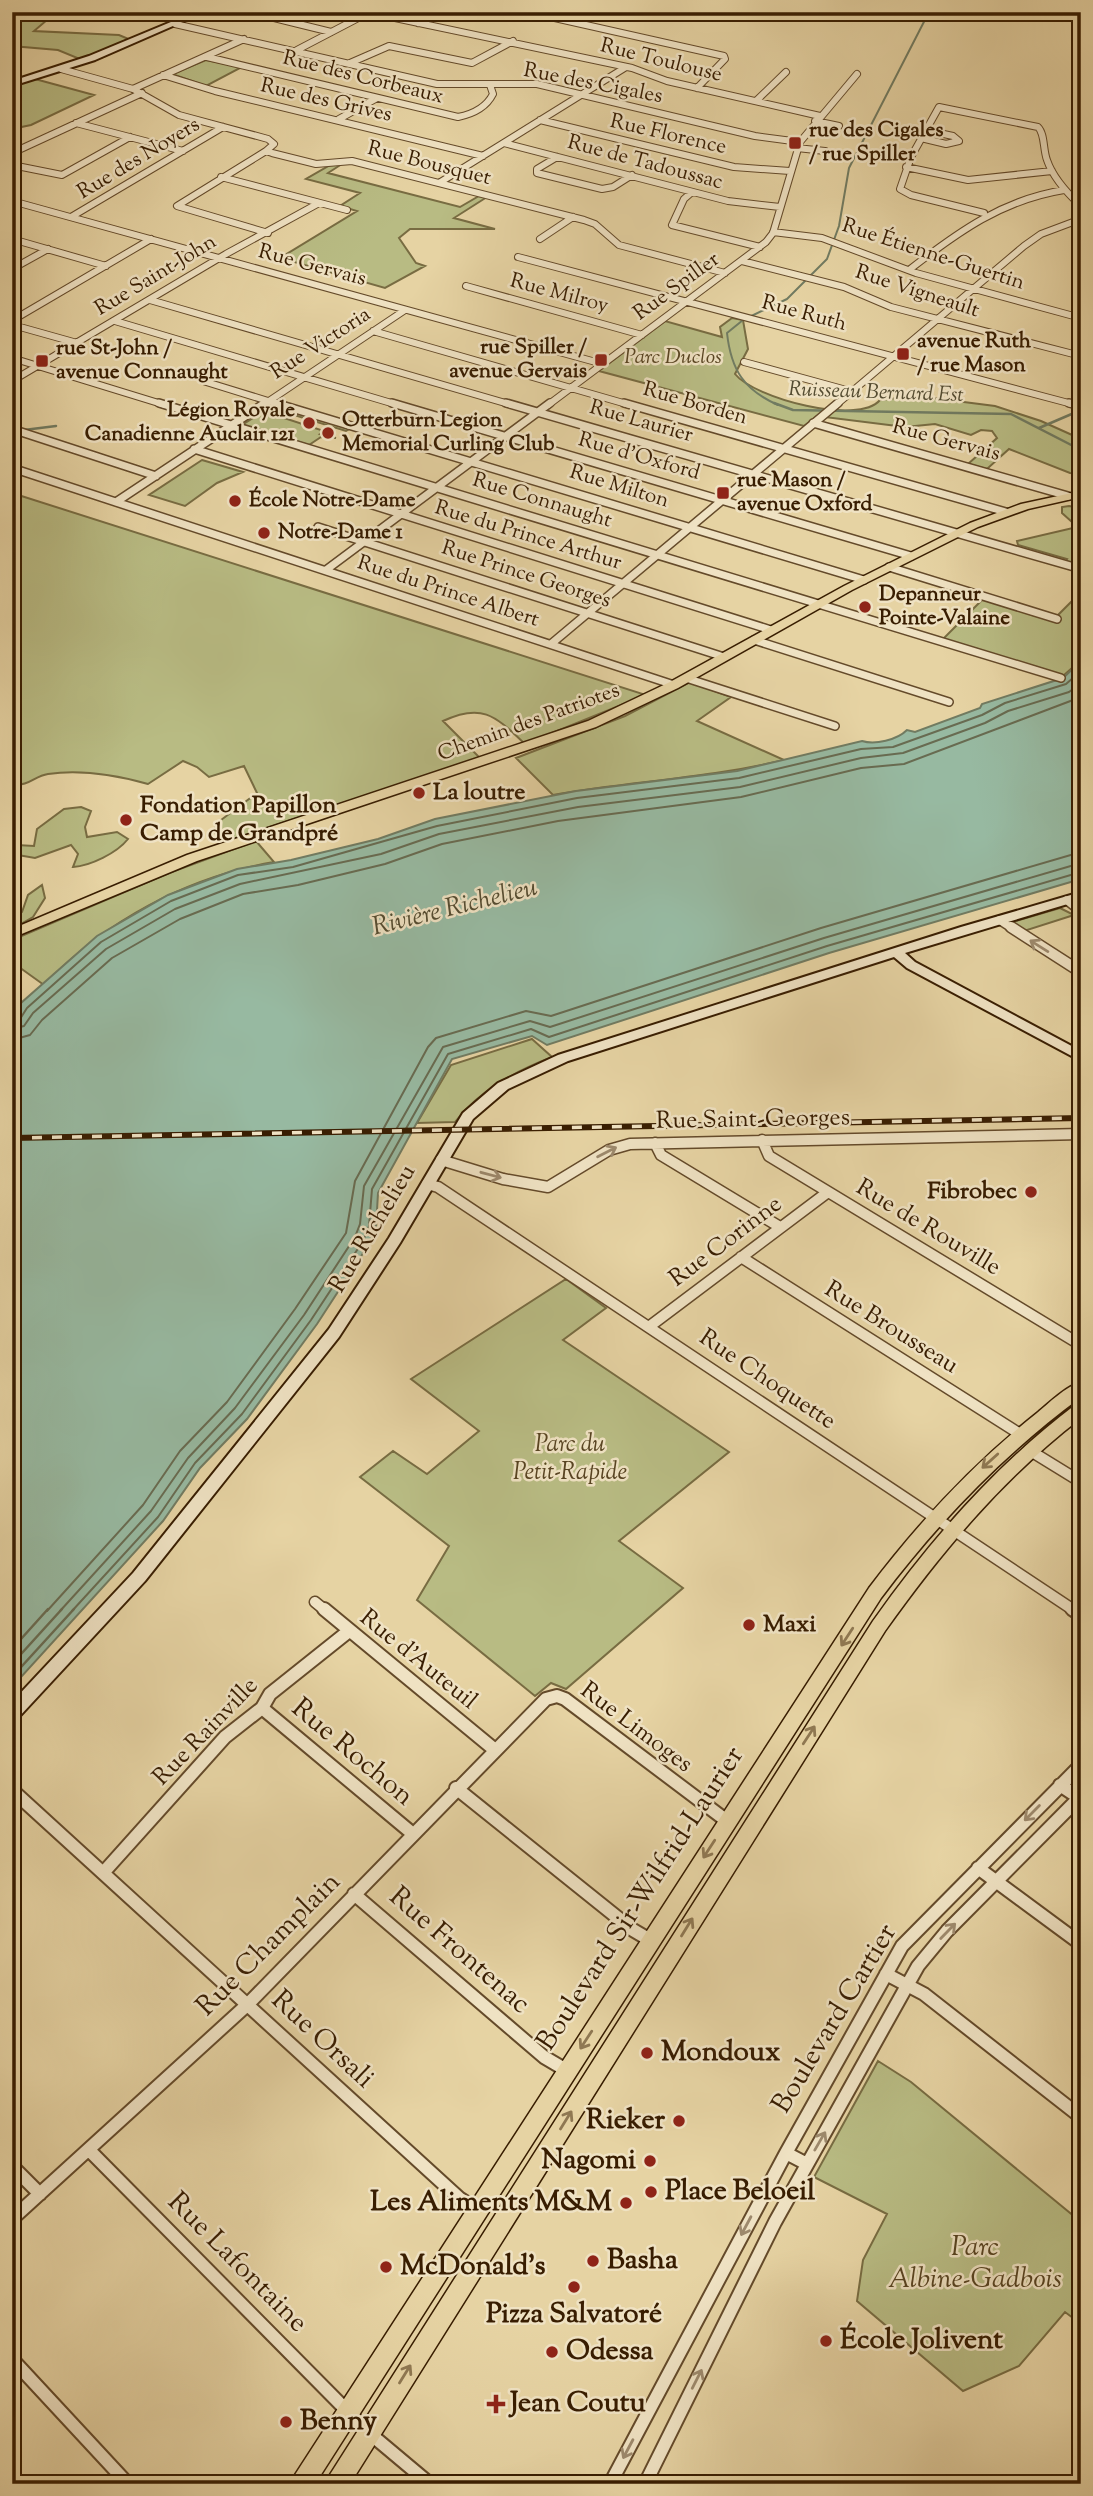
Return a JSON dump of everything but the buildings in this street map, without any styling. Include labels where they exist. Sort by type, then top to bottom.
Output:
[{"type":"main road","points":[[12,83],[61,69],[202,12]]},
{"type":"main road","name":"Chemin des Patriotes","points":[[12,934],[192,858],[551,739],[612,715],[674,685],[820,603],[959,532],[1006,512],[1074,495]]},
{"type":"main road","name":"Rue Richelieu","points":[[12,1713],[139,1577],[334,1334],[428,1184],[440,1160],[476,1108],[503,1086],[536,1069],[896,952],[1081,896]]},
{"type":"main road","points":[[896,952],[911,965],[1081,1057]]},
{"type":"main road","name":"Boulevard Sir-Wilfrid-Laurier","points":[[301,2484],[476,2208],[875,1593],[942,1523],[1081,1388]]},
{"type":"main road","name":"Boulevard Sir-Wilfrid-Laurier","points":[[1024,1442],[1081,1409]]},
{"type":"main road","name":"Boulevard Sir-Wilfrid-Laurier","points":[[336,2484],[942,1523]]},
{"type":"street","points":[[251,12],[248,16],[270,18],[331,32]]},
{"type":"street","points":[[263,12],[270,18]]},
{"type":"street","points":[[418,23],[438,12]]},
{"type":"street","points":[[528,12],[724,55],[725,59],[697,88]]},
{"type":"street","points":[[561,19],[572,12]]},
{"type":"street","name":"Rue Toulouse","points":[[297,50],[368,14],[513,41],[626,67],[817,119]]},
{"type":"street","name":"Rue des Cigales","points":[[175,24],[246,38],[440,85],[534,84],[798,145]]},
{"type":"street","points":[[133,89],[246,38]]},
{"type":"street","points":[[350,63],[387,46],[474,63],[513,41]]},
{"type":"street","name":"Rue des Corbeaux","points":[[207,57],[463,117],[491,100],[491,85]]},
{"type":"street","points":[[439,183],[626,67]]},
{"type":"street","points":[[61,69],[133,89],[175,114],[272,141],[274,145],[266,151],[177,207],[269,233]]},
{"type":"street","points":[[756,101],[786,72]]},
{"type":"street","name":"Rue Spiller","points":[[326,570],[760,247],[773,232],[798,145],[817,119],[858,74]]},
{"type":"street","name":"Rue des Grives","points":[[163,75],[215,91],[483,156]]},
{"type":"street","points":[[12,153],[142,93]]},
{"type":"street","points":[[339,120],[377,98]]},
{"type":"street","points":[[984,214],[902,192],[899,187],[920,138],[937,109],[942,107],[1038,127],[1042,131],[1044,156],[1052,171],[1064,190],[1081,206]]},
{"type":"street","points":[[817,119],[839,126]]},
{"type":"street","name":"Rue Florence","points":[[540,120],[734,167],[790,171]]},
{"type":"street","points":[[76,123],[183,151]]},
{"type":"street","name":"Rue des Noyers","points":[[71,217],[223,127]]},
{"type":"street","points":[[920,138],[946,144],[958,141],[953,136],[925,130]]},
{"type":"street","points":[[12,165],[50,175],[62,175],[130,137]]},
{"type":"street","name":"Rue de Tadoussac","points":[[504,143],[692,192],[744,204],[780,207]]},
{"type":"street","points":[[798,145],[825,151]]},
{"type":"street","name":"Rue Bousquet","points":[[266,151],[313,164],[352,161],[573,217],[595,224],[619,245],[725,273]]},
{"type":"street","points":[[557,156],[538,168],[537,173],[602,189],[614,187],[632,175]]},
{"type":"street","points":[[906,167],[968,180],[1052,171]]},
{"type":"street","points":[[221,177],[347,210]]},
{"type":"street","points":[[909,270],[984,214],[1023,198],[1064,190]]},
{"type":"street","points":[[692,192],[684,199],[672,225],[760,247]]},
{"type":"street","name":"Rue Gervais","points":[[12,201],[603,364]]},
{"type":"street","name":"Rue Saint-John","points":[[12,382],[219,258],[269,233],[319,203]]},
{"type":"street","points":[[540,239],[573,217]]},
{"type":"street","points":[[551,644],[815,422],[890,355],[938,320],[1041,234],[1081,219]]},
{"type":"street","name":"Rue Étienne-Guertin","points":[[773,232],[822,238],[909,270],[1081,318]]},
{"type":"street","points":[[12,239],[106,266]]},
{"type":"street","points":[[77,343],[12,322],[151,239]]},
{"type":"street","points":[[12,269],[48,249]]},
{"type":"street","name":"Rue Ruth","points":[[518,257],[1081,406]]},
{"type":"street","name":"Rue Vigneault","points":[[742,261],[844,287],[891,307],[1081,356]]},
{"type":"street","name":"Rue Milroy","points":[[467,286],[642,335]]},
{"type":"street","name":"Rue Laurier","points":[[150,300],[1081,569]]},
{"type":"street","name":"Rue Victoria","points":[[116,502],[405,310]]},
{"type":"street","name":"Rue d'Oxford","points":[[115,321],[911,556]]},
{"type":"street","name":"Rue Borden","points":[[373,331],[1006,512]]},
{"type":"street","name":"Rue Connaught","points":[[12,358],[1061,678]]},
{"type":"street","points":[[744,362],[850,391]]},
{"type":"street","name":"Rue Milton","points":[[204,381],[864,580]]},
{"type":"street","name":"Rue Gervais","points":[[815,422],[1074,495]]},
{"type":"street","points":[[12,429],[156,476]]},
{"type":"street","name":"Rue du Prince Arthur","points":[[194,449],[771,630]]},
{"type":"street","name":"Rue du Prince Albert","points":[[12,468],[674,685]]},
{"type":"street","name":"Rue Prince Georges","points":[[318,527],[724,657]]},
{"type":"street","points":[[889,567],[1057,619]]},
{"type":"street","points":[[754,640],[949,702]]},
{"type":"street","points":[[687,678],[835,726]]},
{"type":"street","points":[[1066,900],[1081,912]]},
{"type":"street","points":[[999,920],[1081,972]]},
{"type":"street","name":"Rue Saint-Georges","points":[[440,1160],[503,1179],[548,1187],[614,1148],[655,1143],[1081,1135]]},
{"type":"street","name":"Rue de Rouville","points":[[762,1140],[769,1156],[1081,1345]]},
{"type":"street","points":[[655,1143],[661,1155],[780,1227]]},
{"type":"street","name":"Rue Choquette","points":[[428,1184],[462,1202],[650,1326],[1081,1615]]},
{"type":"street","name":"Rue Corinne","points":[[650,1326],[828,1192]]},
{"type":"street","name":"Rue Brousseau","points":[[741,1257],[1081,1482]]},
{"type":"street","name":"Rue d'Auteuil","points":[[315,1602],[495,1750]]},
{"type":"street","name":"Rue Rainville","points":[[103,1873],[225,1737],[262,1709],[270,1694],[349,1631]]},
{"type":"street","name":"Rue Limoges","points":[[551,1696],[565,1699],[727,1821]]},
{"type":"street","name":"Rue Champlain","points":[[12,2219],[247,2005],[457,1788],[551,1696]]},
{"type":"street","name":"Rue Rochon","points":[[262,1709],[412,1834]]},
{"type":"street","name":"Boulevard Cartier","points":[[610,2484],[786,2153],[909,1937],[1081,1765]]},
{"type":"street","points":[[1060,1785],[1080,1798]]},
{"type":"street","points":[[457,1788],[633,1930],[650,1940]]},
{"type":"street","name":"Rue Orsali","points":[[12,1790],[459,2199],[476,2208]]},
{"type":"street","name":"Boulevard Cartier","points":[[645,2484],[807,2164],[907,1985],[932,1947],[1080,1798]]},
{"type":"street","points":[[978,1868],[1081,1944]]},
{"type":"street","name":"Rue Frontenac","points":[[354,1894],[544,2057],[566,2070]]},
{"type":"street","points":[[886,1974],[924,1994],[1081,2117]]},
{"type":"street","name":"Rue Lafontaine","points":[[89,2150],[368,2432],[430,2484]]},
{"type":"street","name":"Boulevard Cartier","points":[[786,2153],[807,2164]]},
{"type":"street","points":[[12,2166],[40,2194]]},
{"type":"street","points":[[12,2359],[128,2484]]},
{"type":"green space","points":[[30,15],[47,20],[34,31],[119,35],[131,40],[82,60],[58,50],[12,46],[12,21]]},
{"type":"green space","points":[[206,60],[242,67],[206,86],[172,74]]},
{"type":"green space","points":[[35,79],[94,95],[31,125],[12,129],[12,85]]},
{"type":"green space","points":[[345,162],[328,173],[460,207],[479,196],[487,197],[454,218],[495,229],[410,229],[399,238],[416,263],[425,266],[385,288],[280,258],[357,211],[340,206],[360,193],[306,179],[332,164]]},
{"type":"green space","name":"Parc Duclos","points":[[732,318],[743,320],[748,349],[735,374],[763,392],[783,400],[829,410],[851,410],[868,407],[880,400],[917,396],[995,406],[1041,421],[1081,439],[1081,474],[1070,473],[1009,449],[987,469],[968,464],[997,438],[992,431],[981,430],[971,435],[935,424],[905,427],[817,416],[804,426],[599,371],[665,321],[722,337],[720,327]]},
{"type":"green space","points":[[273,405],[351,428],[346,431],[291,414],[284,418],[324,431],[320,434],[336,438],[321,437],[309,445],[242,425]]},
{"type":"green space","points":[[202,460],[243,472],[217,483],[185,506],[149,495]]},
{"type":"green space","points":[[12,493],[646,695],[525,744],[506,726],[488,715],[457,715],[443,721],[480,758],[224,842],[214,832],[217,823],[257,793],[244,766],[209,777],[197,767],[183,761],[148,784],[73,772],[48,774],[23,784],[12,785]]},
{"type":"green space","points":[[1062,507],[1081,508],[1081,569],[1063,564],[1067,559],[1018,545],[1017,541],[1073,528],[1072,522],[1062,513]]},
{"type":"green space","points":[[1081,592],[1081,660],[1063,676],[943,639],[986,596],[1055,618]]},
{"type":"green space","points":[[690,682],[731,697],[697,721],[784,760],[726,772],[553,795],[516,758],[625,716]]},
{"type":"green space","points":[[81,807],[91,811],[85,827],[87,837],[117,832],[128,839],[103,858],[73,867],[78,854],[71,845],[35,858],[12,854],[17,845],[34,846],[37,829],[64,809]]},
{"type":"green space","points":[[256,841],[274,862],[210,879],[149,905],[93,941],[44,985],[12,962],[12,940],[169,873]]},
{"type":"green space","points":[[42,885],[45,898],[33,917],[12,929],[12,915],[22,912],[28,895]]},
{"type":"green space","points":[[1060,908],[1074,915],[1021,932],[1009,923]]},
{"type":"green space","points":[[532,1039],[552,1057],[524,1069],[487,1091],[455,1122],[417,1123],[451,1065]]},
{"type":"green space","name":"Parc du Petit-Rapide","points":[[566,1279],[606,1308],[563,1340],[729,1452],[619,1541],[683,1588],[566,1689],[551,1683],[535,1696],[417,1600],[449,1546],[360,1477],[393,1451],[427,1474],[479,1431],[411,1379]]},
{"type":"green space","name":"Parc Albine-Gadbois","points":[[878,2061],[911,2082],[1081,2222],[1081,2324],[1065,2312],[1019,2366],[963,2391],[857,2301],[863,2260],[887,2214],[814,2177]]},
{"type":"water","name":"Rivière Richelieu","points":[[1081,661],[1081,879],[829,953],[547,1045],[532,1036],[452,1059],[378,1193],[376,1228],[369,1244],[317,1324],[247,1419],[200,1468],[163,1521],[12,1687],[12,1019],[21,1003],[97,936],[168,895],[237,869],[291,860],[378,839],[435,819],[576,791],[737,771],[862,741],[886,741],[907,730],[915,732],[980,708],[982,704],[1063,678]]},
{"type":"waterway","name":"Ruisseau Bernard Est","points":[[774,403],[756,393],[741,377],[732,358],[727,333],[743,320],[787,299],[827,259],[839,226],[849,168],[929,12]]},
{"type":"waterway","name":"Ruisseau Bernard Est","points":[[774,403],[793,410],[1011,414],[1081,450]]},
{"type":"waterway","name":"Ruisseau Bernard Est","points":[[774,403],[778,405]]},
{"type":"waterway","points":[[1039,428],[1081,410]]},
{"type":"waterway","points":[[24,430],[56,426]]},
{"type":"railway","points":[[12,1138],[1081,1118]]},
{"type":"place","name":"rue des Cigales / rue Spiller","points":[[795,143]]},
{"type":"place","name":"avenue Ruth / rue Mason","points":[[903,354]]},
{"type":"place","name":"rue Spiller / avenue Gervais","points":[[601,360]]},
{"type":"place","name":"rue St-John / avenue Connaught","points":[[42,361]]},
{"type":"place","name":"Légion Royale Canadienne Auclair 121","points":[[309,423]]},
{"type":"place","name":"Otterburn Legion Memorial Curling Club","points":[[328,433]]},
{"type":"place","name":"rue Mason / avenue Oxford","points":[[723,493]]},
{"type":"place","name":"École Notre-Dame","points":[[235,501]]},
{"type":"place","name":"Notre-Dame 1","points":[[264,533]]},
{"type":"place","name":"Depanneur Pointe-Valaine","points":[[865,607]]},
{"type":"place","name":"La loutre","points":[[419,793]]},
{"type":"place","name":"Fondation Papillon Camp de Grandpré","points":[[126,820]]},
{"type":"place","name":"Fibrobec","points":[[1031,1192]]},
{"type":"place","name":"Maxi","points":[[749,1625]]},
{"type":"place","name":"Mondoux","points":[[647,2053]]},
{"type":"place","name":"Rieker","points":[[679,2121]]},
{"type":"place","name":"Nagomi","points":[[650,2161]]},
{"type":"place","name":"Place Beloeil","points":[[651,2192]]},
{"type":"place","name":"Les Aliments M&M","points":[[626,2203]]},
{"type":"place","name":"Basha","points":[[593,2261]]},
{"type":"place","name":"McDonald's","points":[[386,2267]]},
{"type":"place","name":"Pizza Salvatoré","points":[[574,2287]]},
{"type":"place","name":"École Jolivent","points":[[826,2341]]},
{"type":"place","name":"Odessa","points":[[552,2352]]},
{"type":"place","name":"Jean Coutu","points":[[496,2404]]},
{"type":"place","name":"Benny","points":[[286,2422]]}]
